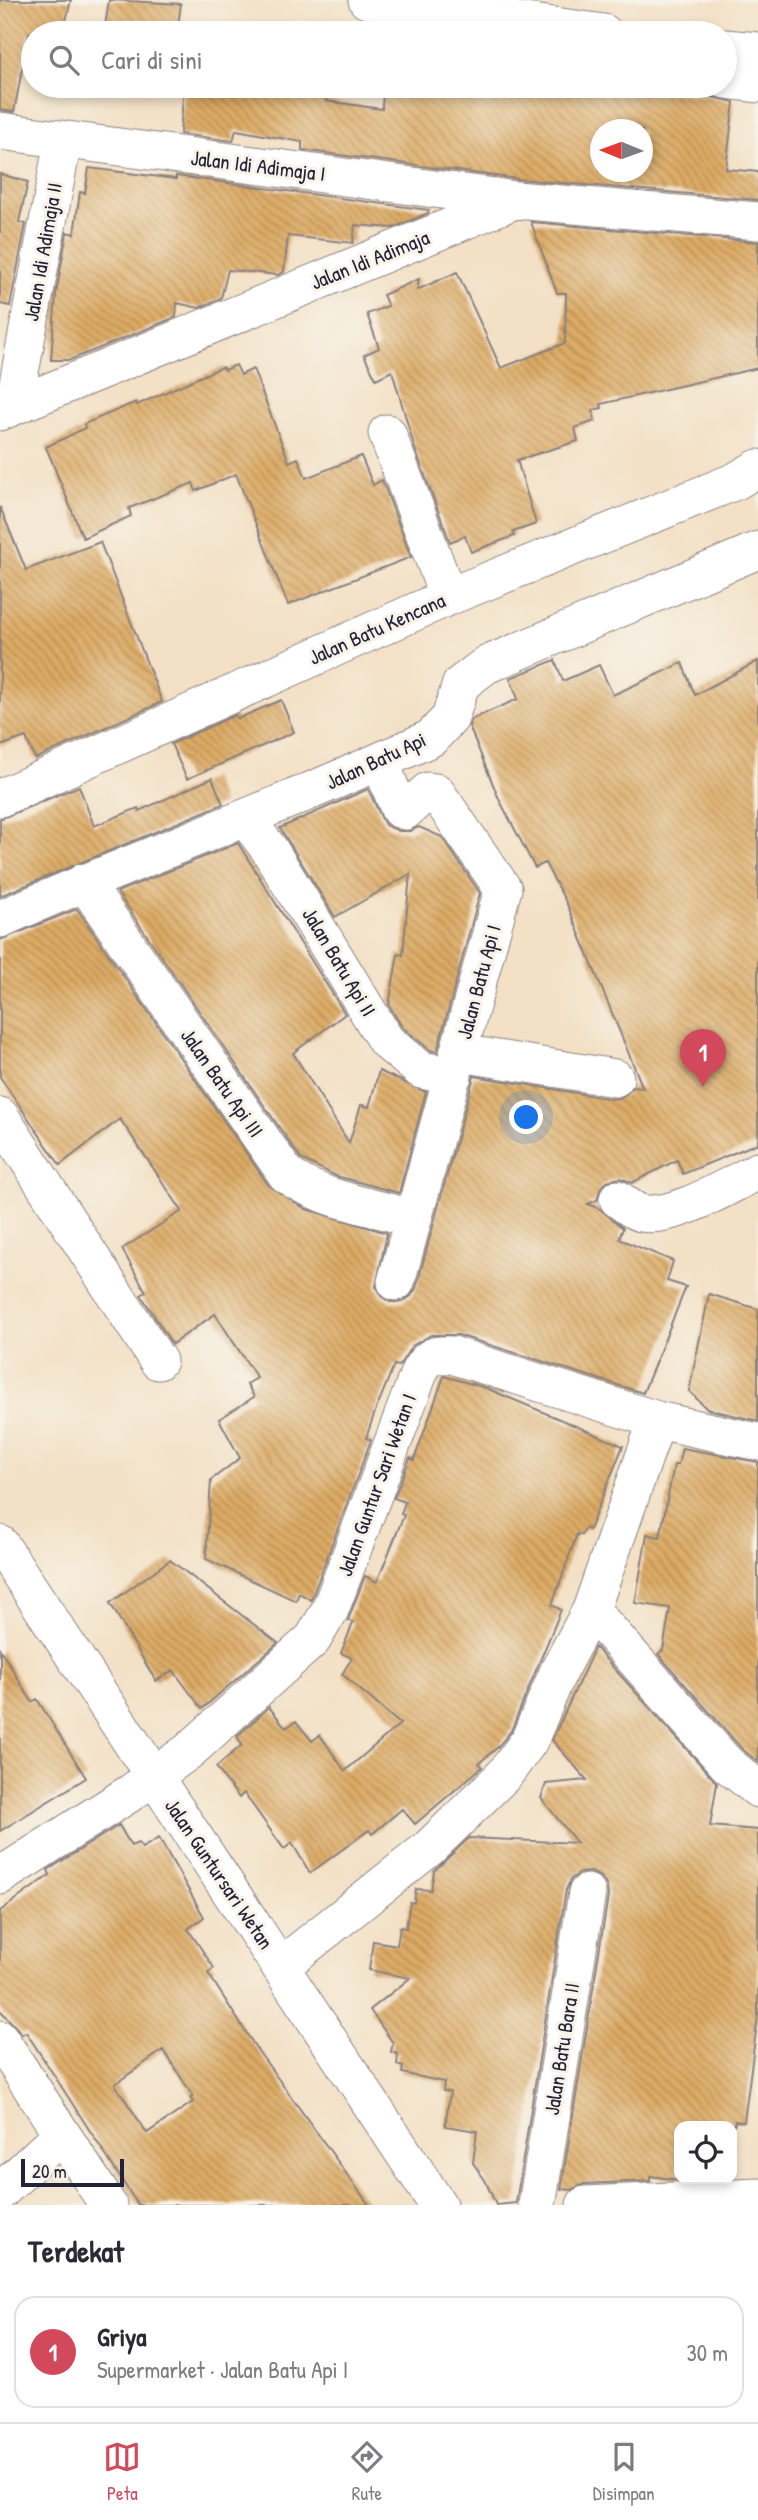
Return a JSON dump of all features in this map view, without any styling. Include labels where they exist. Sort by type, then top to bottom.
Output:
[{"type":"street","points":[[367,0],[518,21]]},
{"type":"street","points":[[737,49],[758,51]]},
{"type":"street","points":[[737,81],[758,84]]},
{"type":"street","name":"Jalan Idi Adimaja I","points":[[0,131],[516,200]]},
{"type":"street","name":"Jalan Idi Adimaja II","points":[[7,409],[63,141]]},
{"type":"street","name":"Jalan Idi Adimaja","points":[[7,409],[516,200],[758,221]]},
{"type":"street","points":[[387,433],[448,597]]},
{"type":"street","name":"Jalan Batu Kencana","points":[[0,797],[448,597],[736,481],[758,468]]},
{"type":"street","name":"Jalan Batu Api","points":[[0,919],[84,882],[246,819],[430,738],[450,718],[461,684],[486,665],[758,550]]},
{"type":"street","name":"Jalan Batu Api I","points":[[380,761],[399,809],[405,811],[428,791],[436,792],[503,889],[456,1065],[411,1218],[396,1282]]},
{"type":"street","name":"Jalan Batu Api II","points":[[246,819],[270,849],[386,1041],[421,1070],[456,1065],[615,1078]]},
{"type":"street","name":"Jalan Batu Api III","points":[[84,882],[286,1174],[297,1183],[322,1192],[411,1218]]},
{"type":"street","points":[[0,1116],[158,1361]]},
{"type":"street","points":[[618,1199],[638,1213],[650,1214],[691,1203],[758,1171]]},
{"type":"street","name":"Jalan Guntur Sari Wetan I","points":[[169,1766],[322,1628],[426,1360],[435,1354],[452,1355],[657,1420]]},
{"type":"street","points":[[281,1966],[429,1848],[504,1775],[528,1741],[559,1670],[591,1610],[657,1420],[758,1442]]},
{"type":"street","name":"Jalan Guntursari Wetan","points":[[0,1544],[169,1766],[281,1966],[438,2205]]},
{"type":"street","points":[[591,1610],[727,1764],[758,1789]]},
{"type":"street","points":[[0,1876],[169,1766]]},
{"type":"street","name":"Jalan Batu Bara II","points":[[537,2205],[587,1893]]},
{"type":"street","points":[[0,2039],[108,2205]]},
{"type":"street","points":[[0,2192],[61,2135]]},
{"type":"street","points":[[585,2205],[757,2188]]},
{"type":"building","points":[[0,0],[71,0],[66,21],[21,21],[21,75],[14,112],[0,110]]},
{"type":"building","points":[[109,0],[181,4],[179,21],[106,21]]},
{"type":"building","points":[[183,98],[327,98],[326,101],[382,109],[383,98],[717,98],[734,102],[726,169],[758,172],[758,200],[518,179],[302,150],[302,142],[236,130],[233,141],[180,134]]},
{"type":"building","points":[[89,168],[176,179],[176,176],[429,210],[428,213],[393,228],[355,225],[353,243],[288,236],[284,272],[278,275],[228,270],[221,298],[199,308],[177,303],[176,317],[70,360],[51,360],[56,294],[67,232],[74,234],[80,192],[85,193]]},
{"type":"building","points":[[0,174],[28,182],[19,222],[26,224],[10,306],[0,304]]},
{"type":"building","points":[[531,222],[758,242],[758,368],[601,404],[602,408],[593,410],[595,421],[575,428],[578,441],[517,460],[536,524],[513,532],[514,536],[471,552],[465,536],[450,542],[415,449],[392,371],[376,379],[364,355],[379,348],[367,314],[388,306],[383,295],[419,279],[417,290],[457,272],[501,368],[565,343],[566,293],[557,293]]},
{"type":"building","points":[[236,365],[241,375],[253,369],[289,462],[298,458],[306,478],[361,456],[373,485],[382,480],[411,557],[288,605],[236,474],[196,491],[193,483],[129,508],[131,516],[83,538],[46,447],[85,428],[84,424],[136,402],[137,405],[222,367],[225,370]]},
{"type":"building","points":[[0,507],[26,570],[100,542],[162,702],[35,759],[26,737],[0,746]]},
{"type":"building","points":[[555,660],[563,681],[599,665],[613,695],[682,663],[695,695],[758,661],[758,1143],[683,1174],[677,1160],[632,1183],[621,1178],[610,1180],[601,1187],[597,1200],[588,1204],[600,1209],[623,1228],[619,1239],[673,1261],[667,1281],[686,1287],[643,1393],[458,1335],[431,1335],[412,1346],[399,1366],[394,1365],[375,1412],[366,1438],[371,1440],[311,1600],[299,1593],[296,1601],[206,1559],[211,1480],[240,1458],[219,1419],[254,1397],[247,1384],[257,1378],[215,1314],[172,1344],[141,1295],[146,1292],[122,1249],[182,1211],[120,1119],[60,1165],[0,1077],[0,940],[77,909],[269,1186],[306,1209],[387,1233],[376,1287],[381,1296],[390,1302],[402,1302],[411,1296],[416,1288],[474,1076],[612,1099],[623,1097],[633,1087],[643,1088],[567,904],[545,863],[535,868],[499,799],[469,726],[472,719],[518,699],[510,678]]},
{"type":"building","points":[[281,700],[294,732],[187,779],[171,744],[235,715],[237,719]]},
{"type":"building","points":[[212,778],[223,804],[0,896],[0,819],[79,786],[94,826],[138,808],[139,811]]},
{"type":"building","points":[[368,789],[385,825],[399,831],[410,831],[419,827],[442,837],[480,893],[437,1052],[430,1050],[402,1027],[389,1005],[398,954],[403,955],[410,874],[335,917],[280,828]]},
{"type":"building","points":[[238,843],[345,1014],[293,1053],[349,1143],[361,1105],[369,1107],[379,1071],[426,1092],[399,1193],[336,1176],[301,1159],[117,892]]},
{"type":"building","points":[[709,1294],[758,1309],[758,1421],[707,1409],[689,1391]]},
{"type":"building","points":[[444,1376],[486,1388],[623,1446],[589,1530],[585,1528],[581,1535],[577,1534],[552,1605],[561,1610],[511,1731],[498,1747],[479,1763],[482,1767],[415,1824],[402,1809],[372,1834],[369,1830],[310,1873],[292,1843],[284,1849],[244,1793],[239,1798],[216,1767],[242,1745],[237,1736],[269,1707],[286,1728],[296,1721],[312,1741],[320,1735],[345,1771],[400,1724],[342,1674],[352,1658],[341,1653],[353,1623],[348,1620],[365,1576],[377,1582],[404,1515],[401,1514],[405,1502],[394,1498],[410,1458],[414,1460]]},
{"type":"building","points":[[682,1448],[758,1462],[758,1762],[742,1749],[658,1654],[663,1650],[670,1608],[635,1603],[647,1534],[660,1537],[674,1465],[678,1465]]},
{"type":"building","points":[[170,1560],[278,1643],[202,1709],[173,1670],[156,1681],[110,1603]]},
{"type":"building","points":[[595,1647],[717,1783],[710,1826],[758,1830],[758,2016],[744,2122],[674,2121],[674,2179],[650,2176],[650,2181],[584,2184],[571,2190],[561,2189],[608,1896],[607,1886],[601,1877],[591,1872],[580,1873],[571,1879],[566,1890],[516,2203],[496,2205],[485,2180],[473,2163],[477,2131],[445,2126],[450,2092],[443,2091],[444,2082],[402,2073],[403,2067],[397,2065],[398,2054],[391,2052],[393,2043],[370,2010],[410,1978],[369,1970],[373,1941],[397,1945],[400,1927],[406,1928],[410,1902],[414,1903],[416,1889],[431,1890],[434,1871],[469,1838],[577,1843],[541,1798],[546,1784],[587,1780],[552,1740]]},
{"type":"building","points":[[0,1649],[32,1702],[37,1699],[86,1778],[0,1831]]},
{"type":"building","points":[[119,1825],[131,1846],[138,1843],[142,1848],[159,1838],[204,1917],[188,1929],[214,1968],[208,1973],[256,2048],[369,2205],[138,2205],[26,2032],[22,2034],[0,2010],[0,1911],[50,1875],[48,1870]],"holes":[[[163,2050],[193,2096],[190,2098],[193,2102],[147,2133],[115,2084]]]},
{"type":"place","name":"Griya","points":[[703,1087]]}]
